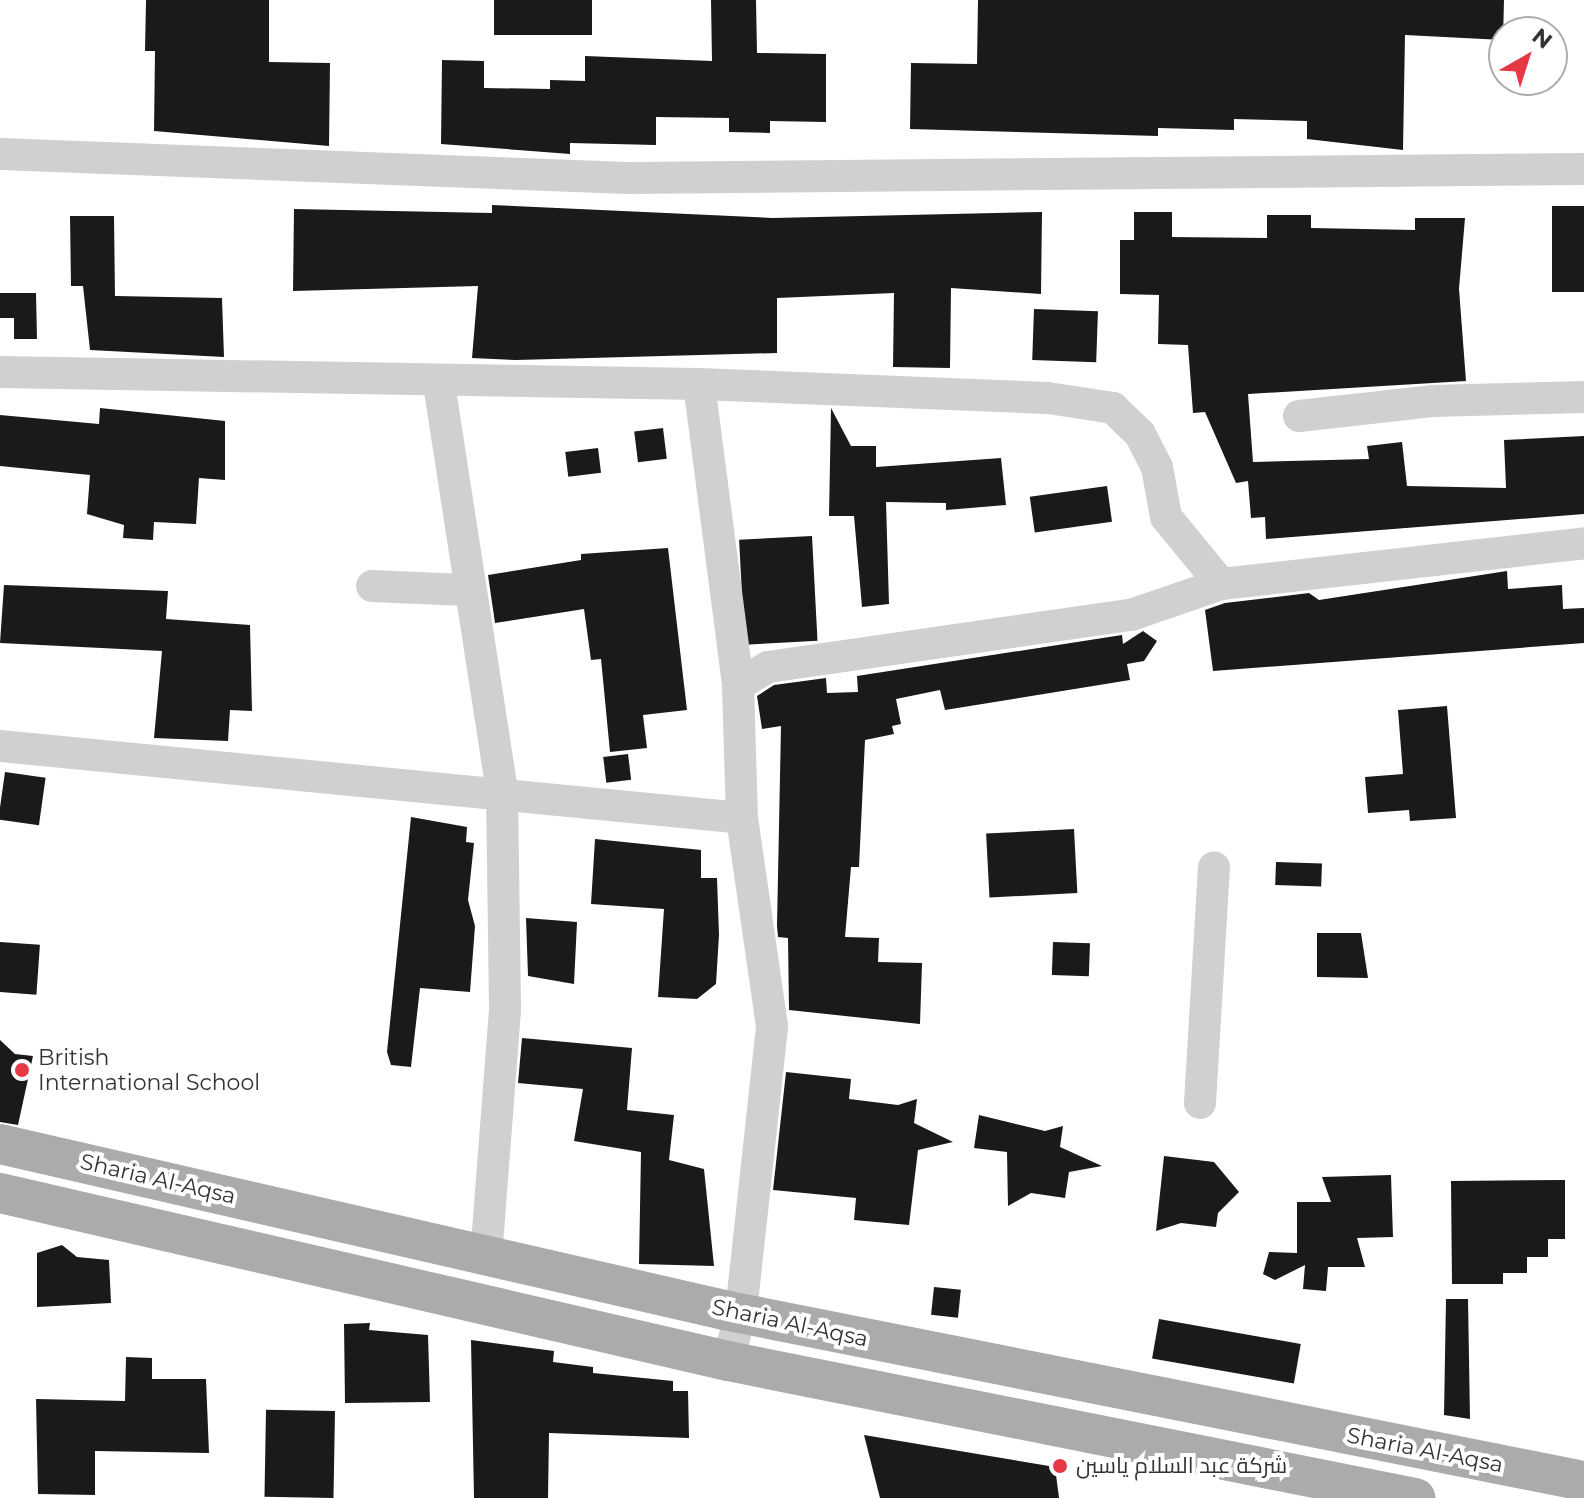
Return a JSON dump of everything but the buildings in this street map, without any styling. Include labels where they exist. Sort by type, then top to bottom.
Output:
[{"type":"main road","name":"Sharia Al-Aqsa","points":[[0,1144],[741,1313],[1584,1481]]},
{"type":"main road","points":[[0,1193],[728,1361],[1415,1498]]},
{"type":"street","points":[[0,154],[628,178],[1584,169]]},
{"type":"street","points":[[0,372],[439,384],[699,384],[1048,398],[1113,408],[1140,434],[1157,467],[1166,517],[1221,584]]},
{"type":"street","points":[[439,384],[466,590],[502,791],[505,1010],[486,1255]]},
{"type":"street","points":[[699,384],[738,685],[742,818],[772,1027],[741,1313],[728,1361]]},
{"type":"street","points":[[1299,416],[1432,401],[1584,397]]},
{"type":"street","points":[[738,685],[768,667],[1131,615],[1221,584],[1584,543]]},
{"type":"street","points":[[372,586],[466,590]]},
{"type":"street","points":[[0,746],[502,791],[742,818]]},
{"type":"street","points":[[1200,1103],[1214,867]]},
{"type":"place","name":"British International School","points":[[22,1070]]},
{"type":"place","name":"شركة عبد السلام ياسين","points":[[1060,1466]]}]
